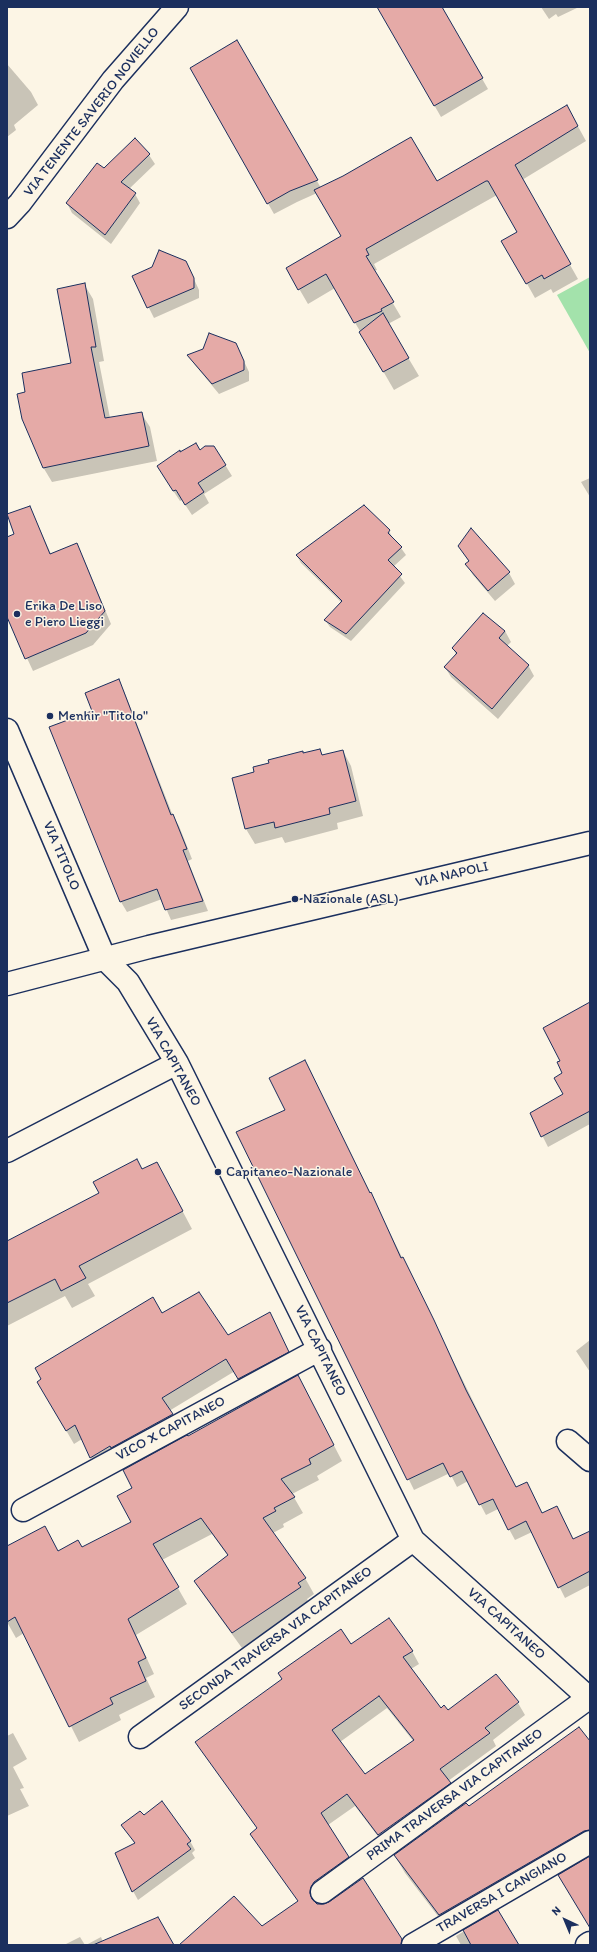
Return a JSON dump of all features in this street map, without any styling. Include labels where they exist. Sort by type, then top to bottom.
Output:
[{"type":"street","name":"VIA TENENTE SAVERIO NOVIELLO","points":[[7,217],[20,203],[113,80],[159,25],[177,7]]},
{"type":"street","name":"VIA TITOLO","points":[[7,730],[12,750],[105,959]]},
{"type":"street","name":"VIA NAPOLI","points":[[7,984],[105,959],[590,843]]},
{"type":"street","name":"VIA CAPITANEO","points":[[105,959],[128,982],[177,1063],[320,1349],[413,1540],[590,1698]]},
{"type":"street","points":[[7,1151],[177,1063]]},
{"type":"street","name":"VICO X CAPITANEO","points":[[23,1510],[320,1349]]},
{"type":"street","points":[[568,1441],[590,1460]]},
{"type":"street","name":"SECONDA TRAVERSA VIA CAPITANEO","points":[[140,1737],[413,1540]]},
{"type":"street","name":"PRIMA TRAVERSA VIA CAPITANEO","points":[[322,1892],[590,1698]]},
{"type":"street","name":"TRAVERSA I CANGIANO","points":[[413,1945],[590,1842]]},
{"type":"green space","points":[[590,277],[590,353],[557,295]]},
{"type":"building","points":[[377,7],[442,7],[483,78],[434,106]]},
{"type":"building","points":[[237,40],[318,180],[290,191],[267,204],[190,68]]},
{"type":"building","points":[[567,105],[578,126],[515,165],[571,264],[544,279],[542,275],[526,284],[501,241],[517,232],[488,181],[486,181],[366,249],[369,255],[366,256],[394,302],[381,309],[382,311],[354,323],[326,274],[298,290],[286,268],[341,236],[314,190],[343,176],[411,137],[437,181]]},
{"type":"building","points":[[135,138],[150,154],[121,182],[136,193],[105,235],[66,203],[97,163],[104,168]]},
{"type":"building","points":[[159,250],[186,261],[194,278],[194,288],[147,308],[132,276],[152,267]]},
{"type":"building","points":[[85,283],[96,347],[91,347],[105,418],[142,412],[149,446],[43,468],[22,419],[17,394],[25,392],[22,373],[71,363],[57,289]]},
{"type":"building","points":[[383,313],[409,358],[383,372],[359,332]]},
{"type":"building","points":[[209,333],[236,343],[244,361],[244,370],[212,384],[187,355],[203,349]]},
{"type":"building","points":[[196,443],[200,450],[205,446],[214,446],[226,465],[198,483],[204,492],[185,505],[176,490],[173,491],[157,466],[180,450],[180,452]]},
{"type":"building","points":[[364,505],[390,530],[388,533],[402,547],[388,560],[402,574],[346,634],[324,620],[342,601],[296,555]]},
{"type":"building","points":[[30,506],[50,554],[77,543],[105,611],[86,633],[25,659],[7,617],[7,537],[14,534],[7,514]]},
{"type":"building","points":[[471,528],[510,572],[488,591],[465,564],[469,561],[458,546]]},
{"type":"building","points":[[483,613],[505,631],[499,638],[529,665],[492,709],[444,667],[457,653],[452,648]]},
{"type":"building","points":[[119,679],[171,815],[173,814],[187,849],[183,850],[203,901],[165,910],[157,889],[120,902],[49,727],[92,711],[85,693]]},
{"type":"building","points":[[320,749],[322,755],[343,750],[356,801],[329,808],[330,814],[275,828],[274,822],[245,829],[232,778],[254,772],[253,767],[269,763],[268,760],[303,751],[303,753]]},
{"type":"building","points":[[590,1002],[590,1111],[541,1137],[530,1113],[563,1094],[554,1078],[562,1073],[557,1062],[560,1061],[543,1028]]},
{"type":"building","points":[[305,1060],[370,1193],[371,1192],[401,1258],[403,1257],[434,1320],[466,1390],[516,1487],[527,1482],[542,1513],[557,1506],[573,1539],[590,1531],[590,1571],[558,1588],[526,1521],[508,1530],[493,1499],[479,1505],[462,1471],[450,1477],[443,1463],[407,1480],[236,1132],[285,1110],[269,1078]]},
{"type":"building","points":[[137,1159],[142,1169],[157,1162],[183,1211],[79,1266],[86,1278],[61,1291],[55,1279],[7,1303],[7,1241],[99,1193],[93,1182]]},
{"type":"building","points":[[199,1292],[228,1335],[270,1312],[289,1352],[238,1379],[226,1359],[162,1398],[173,1414],[111,1448],[110,1446],[90,1458],[75,1425],[66,1431],[37,1382],[41,1379],[35,1368],[153,1297],[162,1313]]},
{"type":"building","points":[[298,1375],[334,1445],[309,1459],[311,1464],[281,1479],[295,1497],[274,1508],[276,1511],[263,1518],[306,1578],[298,1583],[301,1587],[232,1633],[194,1581],[228,1555],[201,1518],[153,1544],[179,1587],[128,1619],[146,1658],[138,1662],[146,1681],[110,1698],[113,1704],[69,1727],[15,1617],[7,1622],[7,1546],[45,1526],[58,1551],[78,1540],[82,1547],[131,1522],[117,1496],[132,1488],[123,1470]]},
{"type":"building","points":[[389,1618],[413,1651],[403,1657],[441,1708],[444,1705],[448,1710],[496,1674],[519,1702],[485,1728],[490,1733],[440,1769],[451,1783],[378,1835],[347,1794],[321,1813],[349,1857],[314,1882],[310,1893],[312,1899],[317,1904],[329,1902],[363,1878],[402,1939],[401,1945],[179,1945],[234,1896],[262,1926],[298,1901],[250,1834],[257,1828],[195,1742],[282,1679],[278,1673],[341,1629],[351,1644]],"holes":[[[379,1696],[414,1740],[365,1774],[332,1730]]]},
{"type":"building","points":[[579,1727],[590,1741],[590,1830],[584,1831],[439,1915],[394,1855],[466,1803],[469,1806]]},
{"type":"building","points":[[162,1801],[191,1841],[187,1844],[191,1849],[132,1892],[115,1853],[135,1843],[121,1825],[140,1811],[144,1815]]},
{"type":"building","points":[[590,1856],[590,1928],[558,1875]]},
{"type":"building","points":[[498,1910],[519,1945],[471,1945],[463,1930]]},
{"type":"building","points":[[158,1917],[174,1945],[93,1945]]},
{"type":"place","name":"Erika De Liso e Piero Lieggi","points":[[17,614]]},
{"type":"place","name":"Menhir \"Titolo\"","points":[[50,716]]},
{"type":"place","name":"Nazionale (ASL)","points":[[295,899]]},
{"type":"place","name":"Capitaneo-Nazionale","points":[[218,1172]]}]
